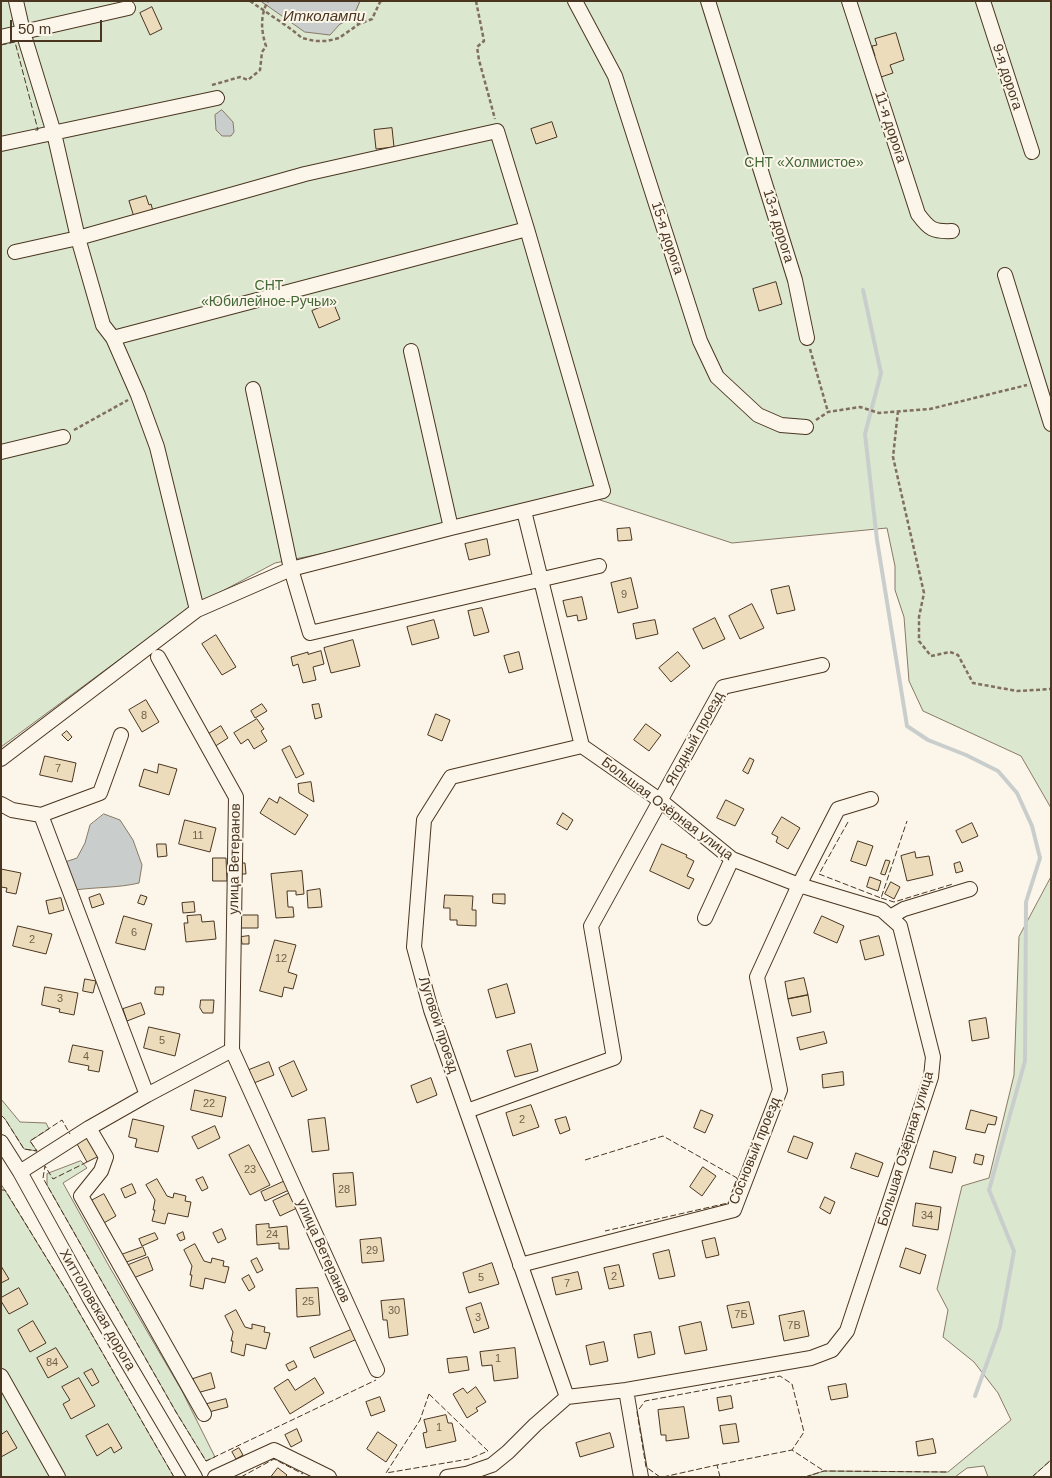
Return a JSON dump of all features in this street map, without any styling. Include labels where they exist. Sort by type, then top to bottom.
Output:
[{"type":"street","points":[[16,1],[23,32],[54,133],[78,238],[103,325],[113,338],[138,395],[157,447],[197,610]]},
{"type":"street","name":"15-я дорога","points":[[575,1],[615,76],[700,341],[718,377],[758,415],[781,425],[806,427]]},
{"type":"street","name":"13-я дорога","points":[[708,1],[795,280],[808,338]]},
{"type":"street","name":"11-я дорога","points":[[849,1],[918,214],[926,226],[938,232],[952,231]]},
{"type":"street","name":"9-я дорога","points":[[982,1],[1032,152]]},
{"type":"street","points":[[1,37],[128,8]]},
{"type":"street","points":[[1,144],[218,98]]},
{"type":"street","points":[[1,760],[197,610],[291,569],[603,491],[497,131],[306,174],[78,238],[15,252]]},
{"type":"street","points":[[113,338],[527,229]]},
{"type":"street","points":[[1005,275],[1051,424]]},
{"type":"street","points":[[411,351],[450,528]]},
{"type":"street","points":[[253,389],[291,569],[310,633],[599,566]]},
{"type":"street","points":[[1,452],[63,437]]},
{"type":"street","points":[[524,511],[582,746]]},
{"type":"street","name":"улица Ветеранов","points":[[158,657],[236,797],[232,1050],[377,1370]]},
{"type":"street","name":"Ягодный проезд","points":[[467,1111],[614,1058],[591,926],[723,687],[822,665]]},
{"type":"street","points":[[1,804],[12,810],[40,815],[100,793],[121,736]]},
{"type":"street","name":"Большая Озёрная улица","points":[[567,1397],[626,1390],[810,1358],[832,1350],[847,1331],[931,1077],[933,1057],[900,926],[890,917],[882,910],[799,885],[732,859],[661,801],[582,746]]},
{"type":"street","name":"Луговой проезд","points":[[567,1397],[431,1010],[414,947],[424,820],[451,777],[582,746]]},
{"type":"street","name":"Сосновый проезд","points":[[520,1265],[734,1210],[780,1090],[757,976],[799,885],[838,809],[871,799]]},
{"type":"street","points":[[40,815],[147,1095]]},
{"type":"street","points":[[705,918],[732,859]]},
{"type":"street","points":[[890,917],[904,909],[970,889]]},
{"type":"street","points":[[20,1172],[89,1128],[232,1050]]},
{"type":"street","points":[[89,1128],[106,1157],[101,1171],[81,1196],[204,1414]]},
{"type":"street","name":"Хиттоловская дорога","points":[[1,1142],[6,1158],[20,1172],[90,1299],[195,1477]]},
{"type":"street","points":[[1,1376],[58,1477]]},
{"type":"street","points":[[626,1390],[641,1477]]},
{"type":"street","points":[[447,1477],[466,1474],[492,1464],[508,1452],[567,1397]]},
{"type":"street","points":[[216,1477],[274,1450],[329,1477]]},
{"type":"path","points":[[250,1],[302,38],[315,41],[339,38],[359,24],[372,19],[380,2],[384,1]]},
{"type":"path","points":[[207,87],[240,77],[248,80],[260,70],[262,52],[266,46],[261,34],[263,10],[268,1]]},
{"type":"path","points":[[476,1],[484,41],[477,47],[492,106]]},
{"type":"path","points":[[353,17],[359,24]]},
{"type":"path","points":[[808,338],[828,412]]},
{"type":"path","points":[[806,427],[828,412],[860,407],[879,413],[930,409],[1038,383]]},
{"type":"path","points":[[63,437],[88,421],[138,395]]},
{"type":"path","points":[[898,411],[893,457],[924,593],[919,616],[919,641],[931,656],[950,652],[958,654],[972,683],[1017,691],[1051,689]]},
{"type":"green space","name":"СНТ «Юбилейное-Ручьи»","points":[[1,1],[261,1],[266,5],[340,24],[353,17],[360,1],[1051,1],[1051,808],[1021,756],[923,711],[909,681],[904,617],[895,590],[895,566],[887,528],[732,543],[597,499],[275,563],[185,611],[1,747]]},
{"type":"green space","points":[[1051,877],[1051,1460],[1032,1477],[988,1477],[984,1466],[967,1468],[955,1477],[805,1477],[824,1471],[948,1472],[1011,1420],[998,1393],[974,1362],[943,1337],[948,1310],[937,1289],[962,1186],[989,1178],[1014,1075],[1019,937]]},
{"type":"green space","points":[[1,1099],[20,1122],[46,1123],[49,1129],[30,1141],[37,1151],[24,1149],[1,1115]]},
{"type":"green space","points":[[81,1161],[87,1168],[63,1183],[182,1391],[215,1457],[206,1461],[176,1412],[47,1185],[47,1174]]},
{"type":"green space","points":[[1,1184],[68,1293],[174,1477],[1,1477]]},
{"type":"water","name":"Итколампи","points":[[261,1],[360,1],[353,17],[340,24],[330,35],[305,32]]},
{"type":"water","points":[[222,110],[233,122],[234,132],[231,136],[222,136],[216,130],[215,115]]},
{"type":"water","points":[[104,814],[120,820],[133,840],[142,865],[139,883],[75,890],[65,862],[77,858],[85,843],[90,825]]},
{"type":"building","points":[[152,7],[162,29],[150,35],[140,13]]},
{"type":"building","points":[[896,33],[904,60],[890,65],[893,73],[881,77],[878,69],[869,58],[875,56],[872,46],[877,45],[875,39]]},
{"type":"building","points":[[552,122],[557,137],[536,144],[531,129]]},
{"type":"building","points":[[392,128],[394,147],[376,149],[374,130]]},
{"type":"building","points":[[146,196],[153,211],[134,217],[129,201]]},
{"type":"building","points":[[776,282],[782,304],[759,311],[753,289]]},
{"type":"building","points":[[333,302],[340,319],[319,328],[312,311]]},
{"type":"building","points":[[630,528],[632,540],[618,541],[617,529]]},
{"type":"building","points":[[487,539],[490,555],[469,560],[465,544]]},
{"type":"building","points":[[631,578],[638,608],[618,613],[611,583]]},
{"type":"building","points":[[789,586],[795,610],[777,614],[771,590]]},
{"type":"building","points":[[582,597],[587,619],[578,621],[577,615],[567,617],[563,601]]},
{"type":"building","points":[[752,604],[764,628],[740,639],[729,616]]},
{"type":"building","points":[[482,608],[489,632],[474,636],[468,611]]},
{"type":"building","points":[[715,618],[725,639],[703,649],[693,629]]},
{"type":"building","points":[[434,620],[439,638],[412,645],[407,627]]},
{"type":"building","points":[[655,620],[658,634],[636,639],[633,624]]},
{"type":"building","points":[[216,635],[236,667],[222,675],[202,644]]},
{"type":"building","points":[[353,640],[360,666],[331,673],[324,648]]},
{"type":"building","points":[[321,651],[324,664],[313,667],[316,680],[303,683],[298,664],[293,666],[291,657],[308,652],[308,654]]},
{"type":"building","points":[[519,652],[523,669],[509,673],[504,656]]},
{"type":"building","points":[[678,652],[690,666],[671,682],[659,668]]},
{"type":"building","points":[[146,700],[159,722],[142,732],[129,710]]},
{"type":"building","points":[[262,704],[267,711],[255,718],[251,711]]},
{"type":"building","points":[[319,704],[322,717],[315,719],[312,705]]},
{"type":"building","points":[[436,714],[450,720],[442,741],[428,735]]},
{"type":"building","points":[[257,719],[264,729],[261,731],[267,741],[254,749],[248,739],[241,744],[234,733]]},
{"type":"building","points":[[646,724],[661,735],[649,751],[634,740]]},
{"type":"building","points":[[221,726],[228,738],[214,747],[207,735]]},
{"type":"building","points":[[67,731],[72,737],[68,741],[62,735]]},
{"type":"building","points":[[290,746],[304,774],[296,778],[282,750]]},
{"type":"building","points":[[45,756],[76,763],[72,782],[40,775]]},
{"type":"building","points":[[750,758],[754,760],[748,774],[743,771]]},
{"type":"building","points":[[159,764],[177,769],[169,795],[139,786],[144,769],[157,773]]},
{"type":"building","points":[[311,782],[314,802],[299,793],[298,784]]},
{"type":"building","points":[[280,797],[308,815],[295,835],[260,813],[269,798],[277,803]]},
{"type":"building","points":[[726,800],[744,809],[735,826],[717,818]]},
{"type":"building","points":[[563,813],[573,820],[567,830],[557,824]]},
{"type":"building","points":[[782,817],[800,828],[788,849],[776,842],[778,837],[772,834]]},
{"type":"building","points":[[185,820],[216,828],[210,852],[179,844]]},
{"type":"building","points":[[972,823],[978,836],[962,843],[956,831]]},
{"type":"building","points":[[858,841],[873,846],[866,866],[851,861]]},
{"type":"building","points":[[157,844],[166,844],[167,856],[158,857]]},
{"type":"building","points":[[662,844],[687,855],[686,857],[694,861],[687,876],[694,879],[689,889],[650,871]]},
{"type":"building","points":[[915,852],[916,858],[929,856],[933,875],[907,881],[901,856]]},
{"type":"building","points":[[213,858],[226,858],[227,881],[213,881]]},
{"type":"building","points":[[886,860],[890,861],[885,875],[881,874]]},
{"type":"building","points":[[960,862],[963,871],[956,873],[954,864]]},
{"type":"building","points":[[238,863],[245,863],[246,874],[239,874]]},
{"type":"building","points":[[1,869],[21,873],[16,894],[6,892],[7,888],[1,887]]},
{"type":"building","points":[[302,871],[304,894],[296,895],[296,891],[287,891],[288,907],[293,907],[294,917],[276,918],[271,874]]},
{"type":"building","points":[[870,877],[881,881],[878,891],[867,887]]},
{"type":"building","points":[[891,882],[900,887],[894,899],[885,894]]},
{"type":"building","points":[[320,889],[322,907],[308,908],[307,891]]},
{"type":"building","points":[[100,894],[104,904],[92,908],[89,898]]},
{"type":"building","points":[[493,894],[505,894],[505,904],[493,903]]},
{"type":"building","points":[[141,895],[147,897],[144,905],[138,903]]},
{"type":"building","points":[[445,895],[473,896],[472,910],[476,910],[476,926],[457,925],[457,920],[450,920],[450,908],[444,908]]},
{"type":"building","points":[[61,898],[64,910],[49,914],[46,901]]},
{"type":"building","points":[[194,902],[195,912],[183,913],[182,903]]},
{"type":"building","points":[[201,915],[202,922],[214,921],[216,939],[186,942],[184,923],[188,923],[187,916]]},
{"type":"building","points":[[239,915],[258,915],[258,928],[240,928]]},
{"type":"building","points":[[124,916],[152,924],[145,950],[116,943]]},
{"type":"building","points":[[822,916],[844,926],[837,943],[814,933]]},
{"type":"building","points":[[18,926],[52,934],[46,954],[13,946]]},
{"type":"building","points":[[249,936],[249,944],[242,944],[241,937]]},
{"type":"building","points":[[879,936],[884,955],[865,960],[860,941]]},
{"type":"building","points":[[275,940],[296,945],[288,972],[297,975],[293,989],[284,987],[282,997],[260,991]]},
{"type":"building","points":[[804,978],[808,995],[788,999],[785,982]]},
{"type":"building","points":[[85,979],[96,981],[93,993],[83,991]]},
{"type":"building","points":[[507,984],[515,1013],[496,1018],[488,990]]},
{"type":"building","points":[[45,987],[78,993],[74,1015],[59,1012],[60,1009],[42,1005]]},
{"type":"building","points":[[156,987],[164,987],[163,995],[155,994]]},
{"type":"building","points":[[808,995],[811,1012],[792,1016],[788,999]]},
{"type":"building","points":[[201,1000],[214,1000],[213,1013],[203,1013],[200,1008]]},
{"type":"building","points":[[141,1003],[145,1014],[127,1021],[123,1009]]},
{"type":"building","points":[[986,1018],[989,1038],[972,1041],[969,1021]]},
{"type":"building","points":[[149,1027],[180,1034],[175,1056],[144,1048]]},
{"type":"building","points":[[824,1032],[827,1043],[800,1050],[797,1038]]},
{"type":"building","points":[[531,1044],[538,1071],[515,1077],[507,1051]]},
{"type":"building","points":[[73,1045],[103,1051],[99,1072],[88,1070],[89,1066],[69,1062]]},
{"type":"building","points":[[294,1061],[307,1090],[292,1097],[279,1068]]},
{"type":"building","points":[[269,1062],[274,1075],[254,1083],[249,1070]]},
{"type":"building","points":[[843,1072],[844,1085],[823,1088],[822,1075]]},
{"type":"building","points":[[431,1078],[437,1095],[417,1103],[411,1086]]},
{"type":"building","points":[[195,1090],[226,1097],[222,1117],[191,1110]]},
{"type":"building","points":[[531,1105],[539,1127],[513,1136],[506,1113]]},
{"type":"building","points":[[701,1110],[713,1115],[705,1133],[694,1128]]},
{"type":"building","points":[[971,1110],[997,1117],[995,1125],[988,1124],[985,1133],[966,1129]]},
{"type":"building","points":[[566,1117],[570,1130],[560,1134],[555,1120]]},
{"type":"building","points":[[325,1118],[329,1150],[312,1152],[308,1120]]},
{"type":"building","points":[[133,1119],[164,1126],[158,1152],[135,1147],[137,1139],[129,1137]]},
{"type":"building","points":[[215,1126],[220,1138],[198,1149],[192,1137]]},
{"type":"building","points":[[88,1136],[99,1156],[87,1162],[76,1142]]},
{"type":"building","points":[[794,1136],[813,1143],[807,1159],[788,1152]]},
{"type":"building","points":[[249,1145],[270,1185],[250,1195],[229,1155]]},
{"type":"building","points":[[934,1151],[956,1157],[952,1173],[930,1168]]},
{"type":"building","points":[[856,1153],[883,1163],[878,1177],[851,1168]]},
{"type":"building","points":[[976,1154],[984,1156],[982,1165],[974,1163]]},
{"type":"building","points":[[703,1167],[716,1176],[702,1196],[690,1187]]},
{"type":"building","points":[[353,1173],[356,1205],[336,1207],[333,1174]]},
{"type":"building","points":[[203,1177],[208,1188],[202,1191],[196,1180]]},
{"type":"building","points":[[157,1179],[167,1196],[173,1198],[174,1193],[186,1196],[185,1201],[191,1202],[188,1217],[168,1213],[165,1224],[152,1221],[155,1200],[146,1185]]},
{"type":"building","points":[[285,1181],[289,1190],[265,1201],[261,1192]]},
{"type":"building","points":[[132,1184],[136,1193],[125,1198],[121,1189]]},
{"type":"building","points":[[290,1193],[297,1208],[280,1216],[273,1201]]},
{"type":"building","points":[[104,1194],[116,1216],[102,1224],[89,1202]]},
{"type":"building","points":[[825,1197],[835,1202],[830,1214],[820,1208]]},
{"type":"building","points":[[916,1203],[941,1207],[938,1230],[913,1226]]},
{"type":"building","points":[[269,1224],[269,1228],[287,1226],[289,1249],[279,1249],[279,1243],[257,1245],[256,1225]]},
{"type":"building","points":[[222,1229],[226,1239],[218,1243],[213,1233]]},
{"type":"building","points":[[183,1232],[185,1239],[180,1241],[177,1235]]},
{"type":"building","points":[[155,1233],[158,1239],[142,1246],[139,1239]]},
{"type":"building","points":[[381,1238],[384,1261],[362,1263],[360,1240]]},
{"type":"building","points":[[715,1238],[719,1255],[706,1258],[702,1241]]},
{"type":"building","points":[[195,1244],[204,1261],[211,1263],[212,1258],[224,1261],[223,1266],[229,1267],[225,1283],[205,1278],[203,1289],[190,1286],[192,1266],[184,1250]]},
{"type":"building","points":[[143,1247],[146,1255],[124,1263],[121,1255]]},
{"type":"building","points":[[906,1248],[926,1255],[920,1274],[900,1267]]},
{"type":"building","points":[[669,1250],[675,1276],[659,1279],[653,1254]]},
{"type":"building","points":[[148,1257],[153,1270],[131,1279],[126,1266]]},
{"type":"building","points":[[257,1258],[263,1270],[257,1273],[251,1261]]},
{"type":"building","points":[[492,1263],[499,1284],[469,1293],[463,1273]]},
{"type":"building","points":[[619,1265],[624,1286],[609,1289],[604,1268]]},
{"type":"building","points":[[1,1266],[9,1279],[1,1283]]},
{"type":"building","points":[[578,1272],[582,1289],[556,1295],[552,1278]]},
{"type":"building","points":[[249,1275],[255,1287],[249,1291],[242,1279]]},
{"type":"building","points":[[19,1288],[28,1304],[9,1314],[1,1298]]},
{"type":"building","points":[[318,1288],[320,1315],[297,1317],[296,1289]]},
{"type":"building","points":[[404,1299],[408,1335],[389,1338],[387,1320],[383,1320],[381,1301]]},
{"type":"building","points":[[749,1302],[754,1324],[732,1328],[727,1306]]},
{"type":"building","points":[[481,1303],[489,1328],[474,1333],[466,1308]]},
{"type":"building","points":[[236,1310],[245,1327],[252,1329],[252,1324],[265,1327],[264,1332],[270,1333],[266,1349],[246,1344],[244,1356],[231,1352],[233,1332],[225,1316]]},
{"type":"building","points":[[804,1311],[809,1336],[784,1341],[779,1316]]},
{"type":"building","points":[[33,1321],[46,1343],[30,1352],[18,1330]]},
{"type":"building","points":[[701,1322],[707,1350],[685,1354],[679,1327]]},
{"type":"building","points":[[353,1329],[357,1339],[314,1358],[310,1348]]},
{"type":"building","points":[[651,1332],[655,1354],[638,1358],[634,1335]]},
{"type":"building","points":[[604,1342],[608,1361],[590,1365],[586,1346]]},
{"type":"building","points":[[56,1348],[68,1367],[48,1378],[37,1358]]},
{"type":"building","points":[[515,1348],[518,1378],[494,1381],[492,1365],[482,1366],[480,1352]]},
{"type":"building","points":[[467,1357],[469,1370],[449,1373],[447,1359]]},
{"type":"building","points":[[294,1361],[297,1367],[289,1371],[286,1365]]},
{"type":"building","points":[[92,1369],[99,1382],[92,1386],[84,1373]]},
{"type":"building","points":[[211,1373],[215,1388],[197,1393],[193,1379]]},
{"type":"building","points":[[79,1378],[95,1406],[71,1419],[63,1404],[70,1400],[62,1387]]},
{"type":"building","points":[[315,1378],[324,1393],[290,1414],[274,1388],[288,1379],[295,1390]]},
{"type":"building","points":[[846,1384],[848,1397],[831,1400],[828,1387]]},
{"type":"building","points":[[476,1387],[486,1402],[476,1408],[478,1411],[467,1418],[453,1394],[463,1388],[467,1393]]},
{"type":"building","points":[[731,1396],[733,1408],[719,1411],[717,1398]]},
{"type":"building","points":[[380,1397],[385,1411],[371,1416],[366,1402]]},
{"type":"building","points":[[226,1399],[228,1407],[209,1412],[207,1404]]},
{"type":"building","points":[[684,1407],[689,1438],[666,1441],[666,1435],[661,1435],[658,1410]]},
{"type":"building","points":[[446,1415],[448,1423],[452,1423],[456,1441],[426,1448],[423,1433],[427,1432],[424,1420]]},
{"type":"building","points":[[108,1424],[122,1448],[114,1453],[111,1447],[97,1456],[86,1436]]},
{"type":"building","points":[[736,1424],[739,1442],[723,1444],[720,1426]]},
{"type":"building","points":[[297,1429],[302,1441],[291,1447],[285,1435]]},
{"type":"building","points":[[7,1431],[17,1448],[1,1457],[1,1435]]},
{"type":"building","points":[[378,1432],[397,1445],[386,1462],[367,1449]]},
{"type":"building","points":[[610,1433],[614,1447],[580,1457],[576,1443]]},
{"type":"building","points":[[933,1439],[936,1453],[918,1456],[916,1442]]},
{"type":"building","points":[[239,1448],[243,1455],[236,1459],[232,1452]]},
{"type":"building","points":[[278,1468],[287,1475],[285,1477],[271,1477]]},
{"type":"waterway","points":[[863,290],[881,373],[865,434],[877,540],[907,726],[928,740],[966,755],[998,771],[1017,793],[1032,826],[1040,858],[1026,902],[1025,1061],[989,1190],[1014,1251],[1000,1327],[975,1396]]},
{"type":"fence","points":[[1,45],[15,42],[38,130],[35,130]]},
{"type":"fence","points":[[848,822],[819,874],[881,898],[907,821]]},
{"type":"fence","points":[[881,898],[894,902],[953,884]]},
{"type":"fence","points":[[1,1115],[24,1149],[37,1151],[30,1141],[62,1120],[70,1134]]},
{"type":"fence","points":[[585,1160],[663,1136],[737,1178],[728,1203],[605,1231]]},
{"type":"fence","points":[[87,1162],[53,1179],[45,1166],[43,1178],[176,1412],[206,1461],[376,1380]]},
{"type":"fence","points":[[1,1190],[5,1190],[68,1293],[174,1477]]},
{"type":"fence","points":[[660,1477],[646,1467],[637,1412],[645,1401],[780,1376],[792,1384],[804,1432],[792,1450]]},
{"type":"fence","points":[[429,1394],[488,1451],[469,1459],[386,1473],[420,1420],[429,1394]]},
{"type":"fence","points":[[720,1477],[717,1465],[792,1450],[824,1471]]},
{"type":"fence","points":[[241,1477],[274,1459],[303,1474]]},
{"type":"fence","points":[[1032,1477],[1051,1460]]},
{"type":"fence","points":[[663,1477],[717,1465]]},
{"type":"fence","points":[[805,1477],[824,1471],[948,1472]]},
{"type":"park label","name":"СНТ «Холмистое»","points":[[804,163]]}]
